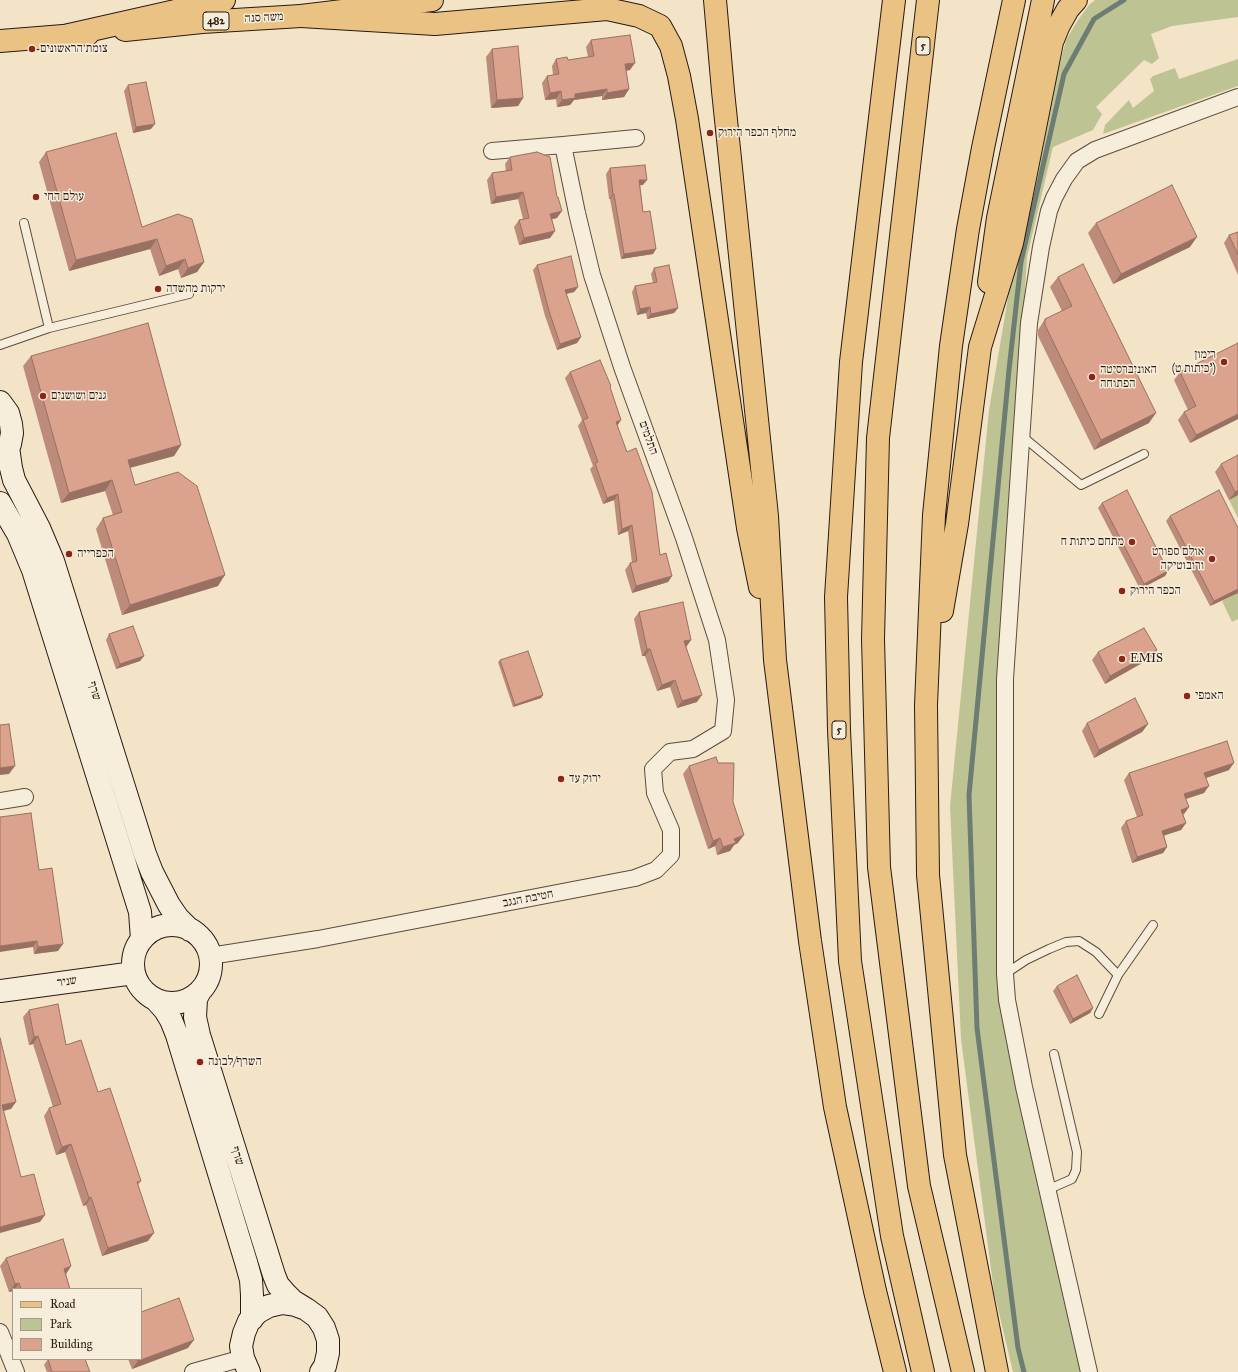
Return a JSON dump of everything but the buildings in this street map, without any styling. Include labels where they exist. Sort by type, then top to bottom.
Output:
[{"type":"main road","points":[[69,36],[224,0]]},
{"type":"main road","name":"משה סנה","points":[[0,41],[69,36],[202,22],[301,16],[432,0]]},
{"type":"main road","points":[[715,0],[767,516],[775,660],[810,941],[835,1107],[875,1291],[895,1372]]},
{"type":"main road","name":"5","points":[[894,0],[851,362],[836,596],[838,722],[850,961],[892,1236],[923,1372]]},
{"type":"main road","name":"5","points":[[928,0],[878,438],[873,639],[879,867],[919,1186],[963,1372]]},
{"type":"main road","points":[[997,1372],[955,1155],[928,875],[926,705],[934,515],[952,346],[968,229],[983,148],[1014,0]]},
{"type":"main road","points":[[926,705],[957,524],[998,218],[1043,0]]},
{"type":"main road","points":[[980,347],[1012,243],[1052,42],[1068,9],[1076,0]]},
{"type":"main road","points":[[301,16],[435,24],[607,9],[639,16],[660,26],[671,46],[679,76],[687,119],[748,528],[775,660]]},
{"type":"street","points":[[1089,1372],[1024,1087],[1007,1000],[1005,974],[1005,679],[1029,322],[1041,247],[1049,211],[1064,179],[1077,161],[1095,150],[1238,97]]},
{"type":"street","points":[[492,151],[636,138]]},
{"type":"street","name":"התלמים","points":[[563,145],[592,275],[622,367],[684,538],[717,640],[726,700],[723,731]]},
{"type":"street","name":"שרף","points":[[0,402],[8,413],[12,433],[4,453],[11,468],[14,480],[39,528],[53,561],[147,860],[169,905],[178,918],[190,930]]},
{"type":"street","name":"שרף","points":[[0,503],[18,534],[33,570],[140,912],[142,939]]},
{"type":"street","name":"חטיבת הנגב","points":[[210,956],[318,939],[620,881],[635,878],[656,870],[671,855],[671,830],[655,793],[653,769],[670,752],[693,749],[723,731]]},
{"type":"street","points":[[0,800],[25,797]]},
{"type":"street","points":[[166,925],[180,926],[190,930],[200,936],[210,956],[210,969],[207,981],[200,991],[190,999],[177,1002],[166,1002],[155,999],[138,984],[134,973],[133,961],[136,949],[142,939],[153,930],[166,925]]},
{"type":"street","name":"שניר","points":[[0,991],[134,973]]},
{"type":"street","name":"שרף","points":[[200,991],[196,999],[195,1017],[199,1035],[274,1275],[278,1285],[293,1301],[317,1317],[324,1328],[328,1340],[328,1353],[325,1366],[320,1372]]},
{"type":"street","name":"שרף","points":[[155,999],[165,1010],[177,1035],[246,1262],[252,1295],[252,1319]]},
{"type":"street","points":[[193,1372],[246,1365],[241,1346],[244,1333],[258,1312],[269,1306],[282,1304],[295,1305],[306,1309]]},
{"type":"street","points":[[0,1332],[16,1372]]},
{"type":"lane","points":[[24,223],[49,328]]},
{"type":"lane","points":[[0,345],[49,328],[189,294]]},
{"type":"lane","points":[[1022,436],[1081,485],[1144,454]]},
{"type":"lane","points":[[1099,1014],[1118,975],[1154,925]]},
{"type":"lane","points":[[1005,974],[1026,960],[1049,949],[1066,942],[1079,941],[1096,952],[1118,975]]},
{"type":"lane","points":[[1047,1190],[1072,1179],[1076,1170],[1076,1152],[1054,1054]]},
{"type":"green space","points":[[1095,0],[1238,0],[1238,17],[1172,26],[1151,34],[1159,58],[1152,64],[1144,60],[1096,107],[1102,114],[1093,130],[1053,147],[1027,257],[996,763],[999,998],[1030,1152],[1081,1372],[1013,1372],[994,1292],[961,1039],[950,806],[989,410],[1013,268],[1038,149],[1066,40],[1078,20],[1089,5]]},
{"type":"green space","points":[[1238,59],[1238,86],[1103,134],[1105,125],[1129,100],[1133,108],[1154,91],[1150,79],[1153,76],[1175,68],[1179,79]]},
{"type":"green space","points":[[1238,495],[1238,518],[1229,500]]},
{"type":"green space","points":[[1238,593],[1238,619],[1232,622],[1222,601]]},
{"type":"waterway","points":[[1024,1372],[1018,1348],[977,1028],[969,795],[1009,370],[1021,262],[1064,74],[1094,19],[1124,0]]},
{"type":"place","name":"צומת הראשונים","points":[[32,49]]},
{"type":"place","name":"מחלף הכפר הירוק","points":[[710,133]]},
{"type":"place","name":"עולם החי","points":[[36,197]]},
{"type":"place","name":"ירקות מהשדה","points":[[158,289]]},
{"type":"place","name":"רימון (כיתות ט')","points":[[1224,362]]},
{"type":"place","name":"האוניברסיטה הפתוחה","points":[[1092,377]]},
{"type":"place","name":"גנים ושושנים","points":[[43,396]]},
{"type":"place","name":"מתחם כיתות ח","points":[[1132,542]]},
{"type":"place","name":"הכפרייה","points":[[69,554]]},
{"type":"place","name":"אולם ספורט ורובוטיקה","points":[[1212,559]]},
{"type":"place","name":"הכפר הירוק","points":[[1122,591]]},
{"type":"place","name":"EMIS","points":[[1122,659]]},
{"type":"place","name":"האמפי","points":[[1187,696]]},
{"type":"place","name":"ירוק עד","points":[[561,779]]},
{"type":"place","name":"השרף/לבונה","points":[[200,1062]]}]
